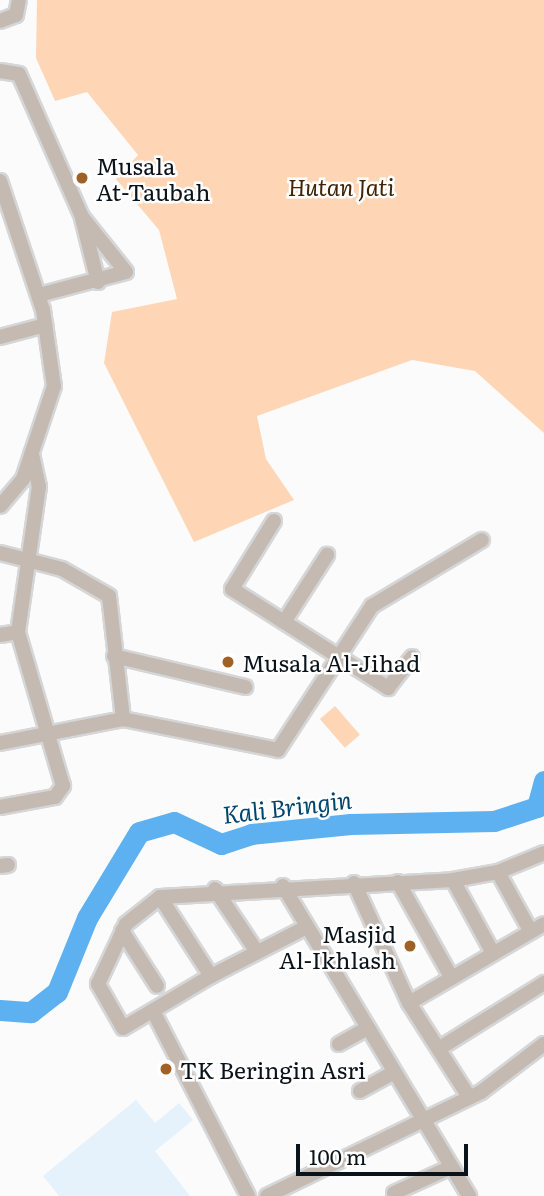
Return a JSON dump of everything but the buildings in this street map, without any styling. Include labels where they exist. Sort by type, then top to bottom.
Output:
[{"type":"street","points":[[0,21],[16,16],[19,0]]},
{"type":"street","points":[[0,71],[13,69],[26,86],[82,217],[98,282]]},
{"type":"street","points":[[0,506],[23,479],[54,386],[39,295],[2,188]]},
{"type":"street","points":[[39,295],[98,282],[126,272],[82,217]]},
{"type":"street","points":[[0,337],[46,325]]},
{"type":"street","points":[[0,807],[55,797],[63,786],[52,733],[18,632],[26,556],[39,487],[32,453]]},
{"type":"street","points":[[274,521],[232,589],[338,660],[387,688],[412,657]]},
{"type":"street","points":[[0,743],[123,719],[278,750],[372,606],[482,540]]},
{"type":"street","points":[[0,553],[26,556],[104,589],[112,602],[114,656],[123,719]]},
{"type":"street","points":[[284,622],[327,555]]},
{"type":"street","points":[[0,635],[18,632]]},
{"type":"street","points":[[114,656],[245,687]]},
{"type":"street","points":[[303,929],[211,976],[154,1013],[121,1027],[99,988],[122,931],[160,897],[215,889],[453,880],[498,872],[544,853]]},
{"type":"street","points":[[409,1003],[538,928],[498,872]]},
{"type":"street","points":[[453,880],[493,953]]},
{"type":"street","points":[[398,881],[451,977]]},
{"type":"street","points":[[354,883],[409,1003],[469,1097]]},
{"type":"street","points":[[283,886],[303,929],[418,1121],[468,1196]]},
{"type":"street","points":[[215,889],[257,953]]},
{"type":"street","points":[[160,897],[211,976]]},
{"type":"street","points":[[122,931],[157,986]]},
{"type":"street","points":[[440,1048],[544,983]]},
{"type":"street","points":[[154,1013],[248,1196]]},
{"type":"street","points":[[339,1044],[364,1030]]},
{"type":"street","points":[[267,1196],[508,1077],[544,1044]]},
{"type":"street","points":[[360,1091],[391,1074]]},
{"type":"street","points":[[394,1193],[451,1167]]},
{"type":"shaded area","points":[[136,1100],[155,1123],[179,1103],[193,1120],[155,1151],[190,1196],[59,1196],[43,1176]]},
{"type":"green space","name":"Hutan Jati","points":[[37,0],[544,0],[544,433],[475,371],[412,360],[257,416],[266,459],[294,500],[194,542],[104,363],[112,312],[177,299],[159,230],[116,179],[138,155],[87,92],[55,101],[36,58]]},
{"type":"green space","points":[[335,706],[360,735],[345,748],[320,719]]},
{"type":"waterway","name":"Kali Bringin","points":[[0,1010],[31,1012],[57,992],[87,918],[139,832],[174,822],[221,844],[251,834],[351,824],[494,821],[537,807],[544,781]]},
{"type":"place","name":"Musala At-Taubah","points":[[82,178]]},
{"type":"place","name":"Musala Al-Jihad","points":[[228,662]]},
{"type":"place","name":"Masjid Al-Ikhlash","points":[[410,946]]},
{"type":"place","name":"TK Beringin Asri","points":[[166,1069]]}]
